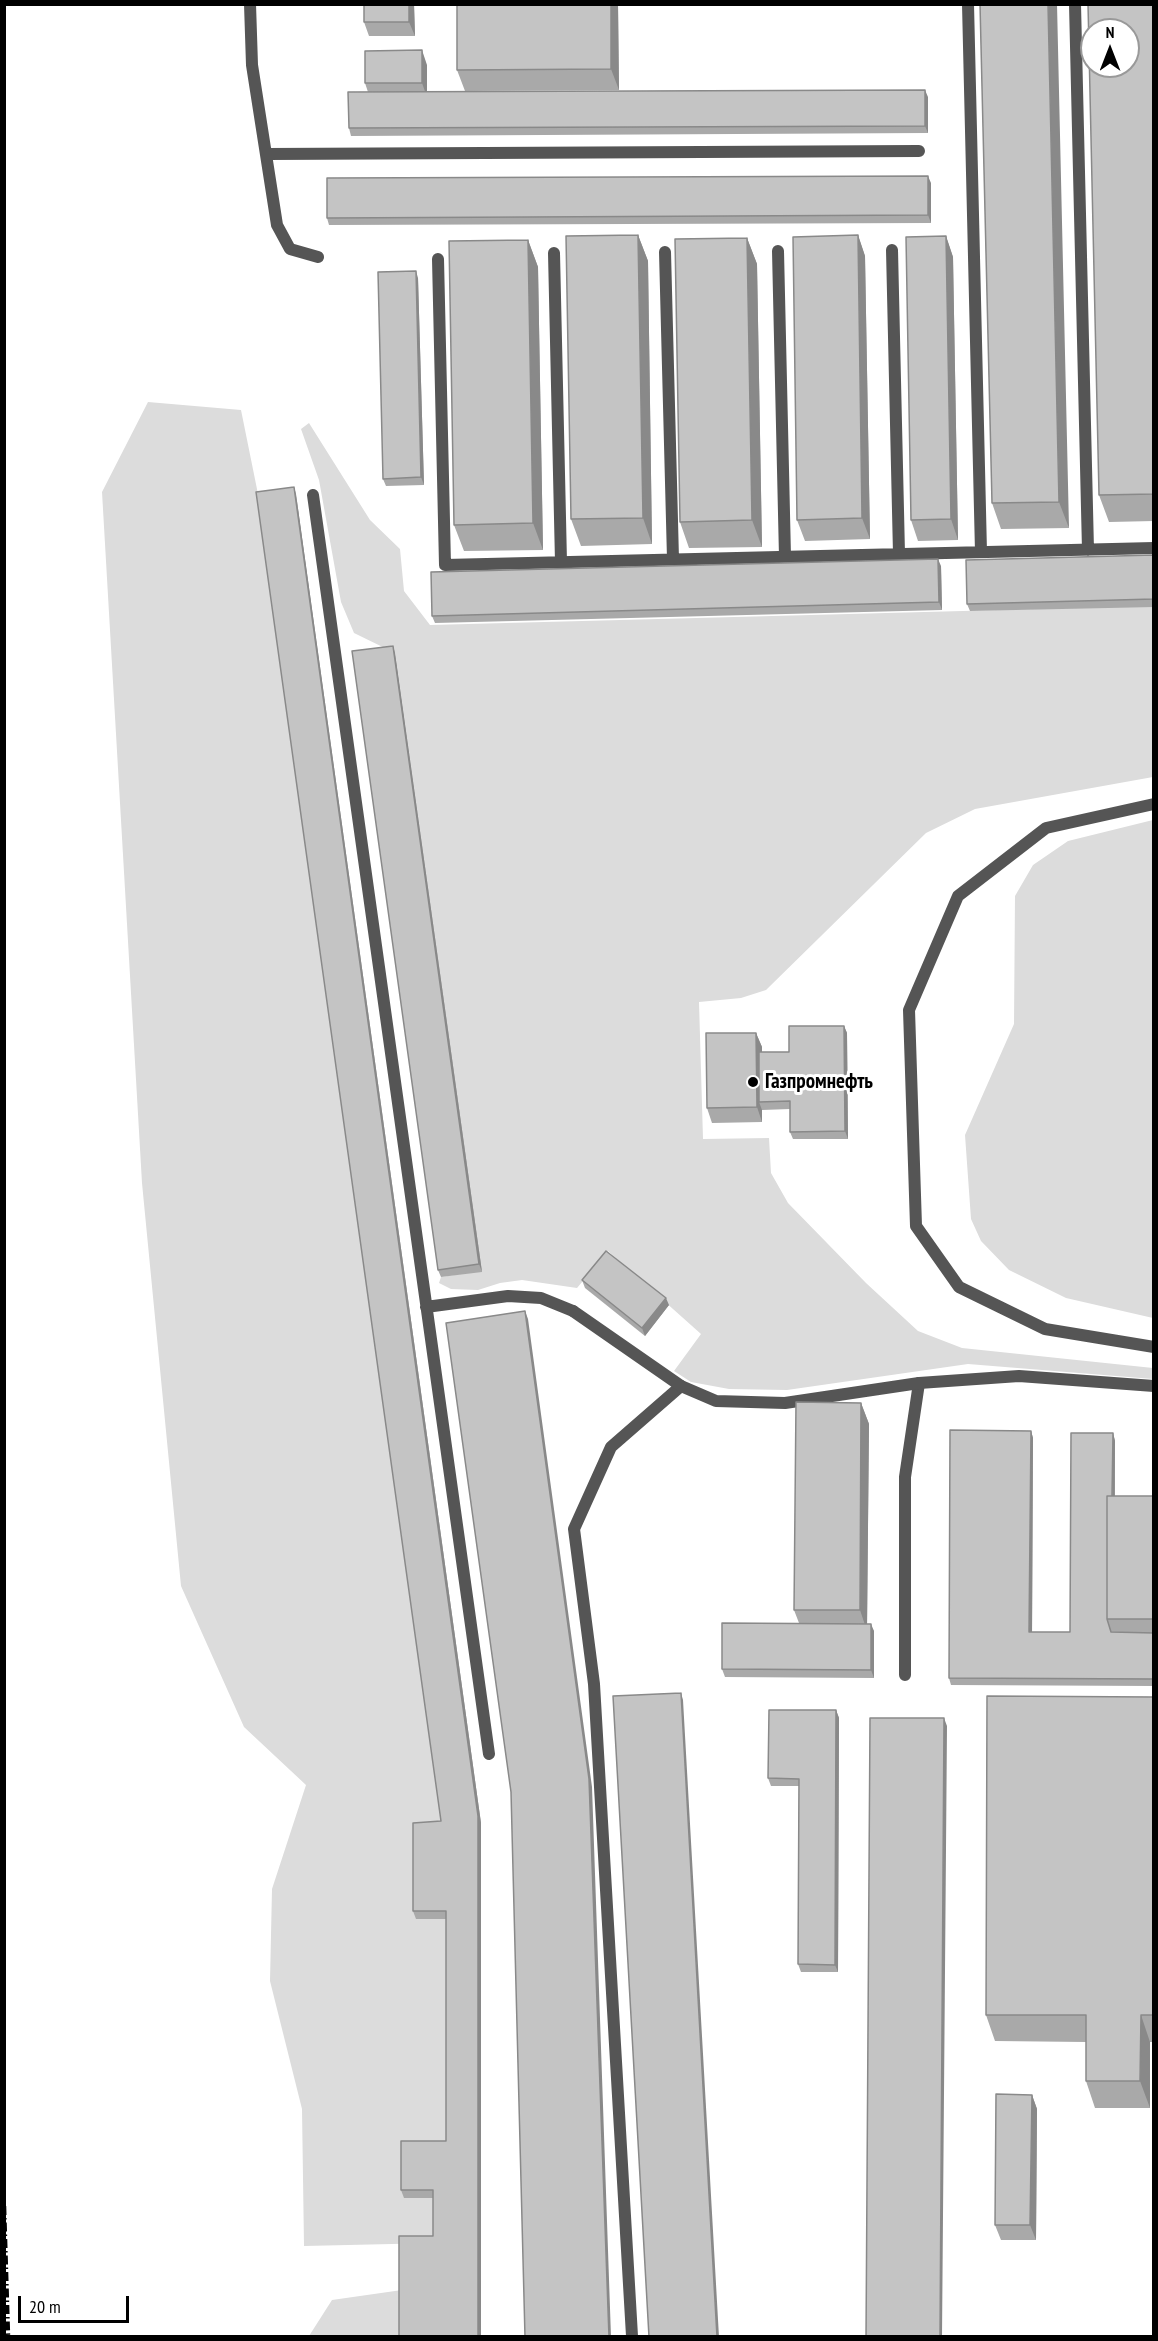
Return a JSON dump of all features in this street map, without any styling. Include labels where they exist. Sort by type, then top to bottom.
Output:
[{"type":"street","points":[[250,4],[252,65],[276,225],[291,249],[318,257]]},
{"type":"street","points":[[968,4],[981,552]]},
{"type":"street","points":[[1075,4],[1088,550]]},
{"type":"street","points":[[267,154],[919,151]]},
{"type":"street","points":[[892,250],[899,554]]},
{"type":"street","points":[[778,251],[785,557]]},
{"type":"street","points":[[665,252],[673,559]]},
{"type":"street","points":[[554,253],[561,562]]},
{"type":"street","points":[[438,259],[445,565],[1154,548]]},
{"type":"street","points":[[313,495],[489,1754]]},
{"type":"street","points":[[1154,804],[1046,828],[958,896],[909,1010],[916,1226],[959,1287],[1046,1329],[1154,1347]]},
{"type":"street","points":[[426,1307],[508,1296],[541,1298],[573,1311],[681,1386],[716,1401],[785,1403],[920,1383],[1019,1376],[1154,1386]]},
{"type":"street","points":[[905,1675],[905,1477],[920,1383]]},
{"type":"street","points":[[632,2337],[594,1684],[574,1529],[611,1447],[681,1386]]},
{"type":"shaded area","points":[[148,402],[241,410],[259,499],[444,1828],[416,1918],[449,1919],[449,2148],[404,2197],[436,2198],[436,2243],[304,2246],[302,2109],[270,1981],[272,1889],[306,1785],[244,1727],[181,1586],[142,1183],[102,492]]},
{"type":"shaded area","points":[[309,423],[370,520],[400,549],[404,591],[430,625],[1153,606],[1153,777],[975,809],[926,833],[766,990],[741,998],[699,1002],[703,1139],[769,1138],[771,1173],[788,1203],[866,1283],[918,1331],[962,1348],[1153,1368],[1153,1379],[968,1364],[787,1390],[729,1389],[691,1382],[674,1371],[701,1334],[608,1251],[577,1288],[522,1280],[500,1283],[478,1290],[451,1289],[439,1283],[441,1277],[481,1271],[395,653],[354,633],[341,602],[319,480],[301,429]]},
{"type":"shaded area","points":[[1154,820],[1153,1318],[1066,1298],[1009,1270],[981,1241],[971,1219],[965,1135],[1014,1024],[1015,896],[1033,865],[1068,841]]},
{"type":"shaded area","points":[[402,2290],[402,2336],[309,2336],[332,2300]]},
{"type":"building","points":[[364,4],[409,4],[409,22],[364,22]]},
{"type":"building","points":[[457,4],[611,4],[611,69],[457,70]]},
{"type":"building","points":[[980,4],[1048,4],[1059,502],[992,503]]},
{"type":"building","points":[[1088,4],[1154,4],[1154,494],[1099,495],[1090,78],[1140,78],[1140,18],[1088,18]]},
{"type":"building","points":[[422,50],[422,83],[365,83],[365,51]]},
{"type":"building","points":[[925,90],[925,126],[349,128],[348,92]]},
{"type":"building","points":[[928,176],[928,215],[327,218],[327,178]]},
{"type":"building","points":[[638,235],[643,518],[571,519],[566,236]]},
{"type":"building","points":[[858,235],[862,518],[797,520],[793,237]]},
{"type":"building","points":[[946,236],[951,519],[911,520],[906,237]]},
{"type":"building","points":[[747,238],[752,520],[680,522],[675,239]]},
{"type":"building","points":[[528,240],[533,523],[454,525],[449,241]]},
{"type":"building","points":[[416,271],[421,477],[383,479],[378,272]]},
{"type":"building","points":[[294,487],[478,1816],[478,2337],[399,2337],[399,2236],[433,2236],[433,2190],[401,2190],[401,2141],[446,2141],[446,1911],[413,1911],[413,1823],[441,1821],[256,492]]},
{"type":"building","points":[[1154,555],[1154,599],[967,604],[966,560]]},
{"type":"building","points":[[938,559],[939,602],[432,616],[431,572]]},
{"type":"building","points":[[393,646],[479,1264],[438,1270],[352,651]]},
{"type":"building","points":[[789,1026],[844,1026],[845,1131],[790,1132],[790,1101],[759,1102],[759,1052],[789,1052]]},
{"type":"building","points":[[706,1033],[756,1033],[757,1107],[707,1108]]},
{"type":"building","points":[[606,1251],[666,1298],[642,1328],[582,1280]]},
{"type":"building","points":[[525,1311],[589,1779],[609,2337],[525,2337],[511,1792],[446,1323]]},
{"type":"building","points":[[796,1402],[861,1403],[860,1610],[794,1610]]},
{"type":"building","points":[[950,1430],[1031,1431],[1029,1632],[1070,1632],[1071,1433],[1113,1433],[1112,1496],[1107,1496],[1107,1619],[1111,1632],[1154,1633],[1154,1679],[949,1678]]},
{"type":"building","points":[[1107,1496],[1154,1496],[1154,1619],[1107,1619]]},
{"type":"building","points":[[722,1623],[871,1624],[871,1670],[722,1669]]},
{"type":"building","points":[[681,1693],[717,2337],[649,2337],[613,1696]]},
{"type":"building","points":[[987,1696],[1154,1697],[1154,2015],[1141,2015],[1140,2081],[1086,2081],[1086,2015],[986,2015]]},
{"type":"building","points":[[769,1710],[836,1710],[835,1965],[798,1964],[799,1779],[768,1778]]},
{"type":"building","points":[[870,1718],[944,1718],[940,2337],[866,2337]]},
{"type":"building","points":[[996,2094],[1032,2095],[1030,2225],[995,2225]]},
{"type":"railway","points":[[4,2206],[8,2336]]},
{"type":"place","name":"Газпромнефть","points":[[753,1082]]}]
